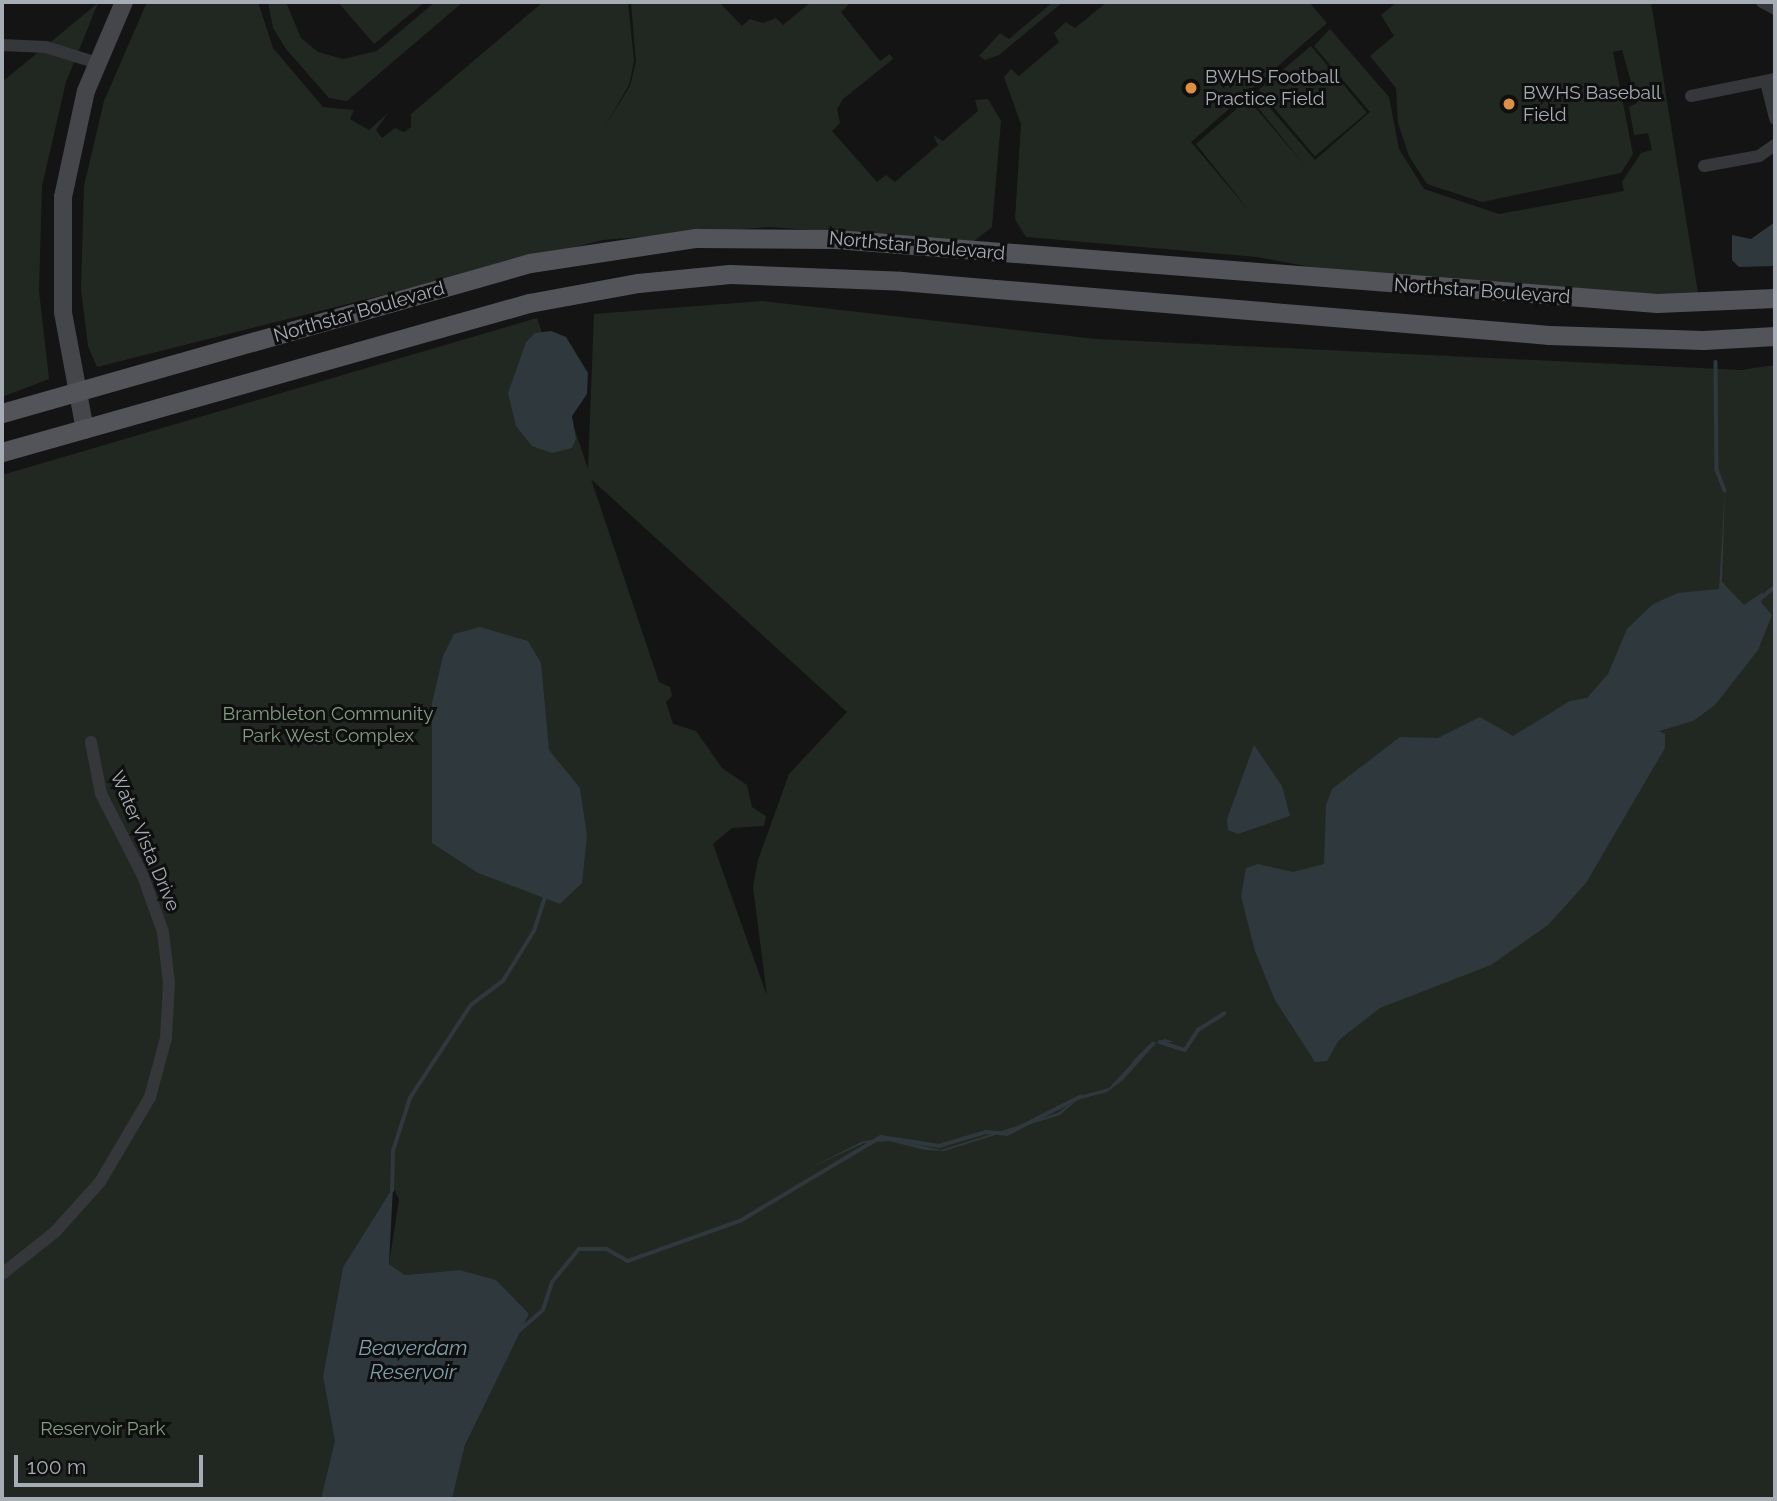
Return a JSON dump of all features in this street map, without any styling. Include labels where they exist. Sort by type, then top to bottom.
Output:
[{"type":"main road","points":[[85,430],[63,312],[61,234],[77,122],[97,63],[124,2]]},
{"type":"main road","name":"Northstar Boulevard","points":[[2,413],[530,263],[696,238],[835,239],[1643,302],[1775,298]]},
{"type":"main road","name":"Northstar Boulevard","points":[[2,452],[529,303],[638,283],[730,274],[901,281],[1549,335],[1690,340],[1775,336]]},
{"type":"street","points":[[1762,2],[1775,9]]},
{"type":"street","points":[[2,45],[46,47],[97,63]]},
{"type":"street","points":[[1690,96],[1771,81],[1775,119]]},
{"type":"street","points":[[1704,166],[1759,156],[1775,145]]},
{"type":"street","name":"Water Vista Drive","points":[[2,1274],[64,1224],[115,1160],[150,1097],[166,1038],[169,983],[163,932],[143,876],[101,794],[91,743]]},
{"type":"green space","points":[[147,2],[258,2],[273,48],[323,107],[354,110],[350,119],[369,130],[388,113],[376,130],[382,138],[395,128],[404,132],[411,127],[411,114],[543,2],[628,2],[634,61],[629,85],[604,128],[630,86],[636,62],[631,2],[719,2],[742,26],[750,19],[763,23],[776,18],[783,25],[811,2],[851,2],[841,12],[880,61],[890,54],[893,59],[843,99],[837,109],[840,123],[832,131],[877,182],[886,175],[895,182],[938,145],[933,135],[943,141],[978,111],[975,100],[988,99],[1001,121],[992,227],[974,241],[769,227],[603,240],[97,367],[88,346],[81,289],[84,186],[104,101]]},
{"type":"green space","points":[[268,2],[286,2],[301,38],[318,52],[343,59],[377,51],[435,2],[463,2],[347,101],[329,98],[286,49],[273,28]]},
{"type":"green space","points":[[338,2],[425,2],[374,44]]},
{"type":"green space","points":[[1053,2],[1063,2],[999,55],[985,60],[979,56],[1000,33],[1009,39]]},
{"type":"green space","points":[[1107,2],[1309,2],[1327,23],[1191,142],[1251,213],[1196,144],[1248,99],[1306,167],[1251,99],[1257,93],[1315,160],[1370,112],[1314,46],[1330,29],[1389,97],[1399,149],[1424,189],[1499,214],[1624,191],[1622,182],[1641,153],[1652,150],[1648,133],[1634,135],[1629,107],[1637,103],[1622,50],[1613,52],[1633,154],[1621,173],[1482,202],[1427,184],[1409,156],[1398,123],[1396,88],[1370,56],[1394,36],[1381,15],[1397,2],[1651,2],[1698,293],[1655,295],[1322,269],[1257,257],[1026,237],[1015,219],[1021,124],[1004,77],[1011,69],[1019,76],[1059,42],[1054,33],[1066,22],[1075,28]]},
{"type":"green space","points":[[98,3],[66,82],[42,186],[39,291],[49,379],[2,397],[2,82]]},
{"type":"green space","points":[[1311,46],[1367,113],[1315,156],[1259,90]]},
{"type":"green space","points":[[762,301],[1096,339],[1741,370],[1775,365],[1775,1499],[2,1499],[2,475],[537,318],[588,469],[594,314]],"holes":[[[591,479],[847,712],[789,774],[758,860],[753,887],[767,996],[713,844],[732,828],[764,826],[766,816],[752,807],[747,785],[722,768],[696,731],[673,724],[666,702],[672,696],[670,687],[659,682]],[[393,1187],[399,1199],[389,1264],[405,1275],[459,1270],[529,1314],[465,1445],[454,1490],[323,1376],[343,1267]]]},
{"type":"water","points":[[1775,222],[1775,266],[1739,267],[1732,260],[1732,235],[1751,239]]},
{"type":"water","points":[[551,331],[566,337],[588,373],[587,394],[572,416],[576,439],[572,448],[552,453],[532,446],[516,426],[508,393],[526,342],[535,333]]},
{"type":"water","points":[[1725,488],[1722,582],[1744,605],[1763,592],[1761,602],[1772,615],[1758,650],[1715,705],[1693,721],[1659,731],[1665,734],[1665,748],[1586,883],[1548,925],[1491,965],[1380,1008],[1339,1040],[1327,1061],[1315,1062],[1275,1000],[1255,951],[1241,896],[1246,868],[1258,864],[1293,872],[1324,864],[1326,805],[1332,789],[1400,737],[1438,738],[1480,717],[1513,736],[1570,701],[1587,698],[1608,674],[1627,629],[1653,604],[1678,593],[1719,589]]},
{"type":"water","points":[[480,627],[528,641],[541,663],[549,750],[580,788],[587,836],[582,883],[560,904],[478,873],[432,843],[432,703],[443,656],[454,634]]},
{"type":"water","points":[[1254,745],[1282,786],[1290,816],[1238,834],[1228,830],[1227,819]]},
{"type":"water","points":[[1165,1039],[1174,1042],[1156,1043],[1123,1080],[1107,1092],[1077,1100],[1060,1115],[944,1151],[925,1150],[889,1141],[864,1143],[808,1169],[863,1141],[887,1138],[941,1150],[1058,1113],[1080,1096],[1109,1088],[1149,1045]]},
{"type":"water","name":"Beaverdam Reservoir","points":[[393,1187],[389,1264],[405,1275],[459,1270],[496,1280],[529,1314],[465,1445],[452,1499],[321,1499],[335,1441],[323,1376],[343,1267]]},
{"type":"waterway","points":[[1716,362],[1717,470],[1725,491]]},
{"type":"waterway","points":[[1760,599],[1775,587]]},
{"type":"waterway","points":[[471,1005],[503,981],[534,931],[545,898]]},
{"type":"waterway","points":[[392,1191],[393,1151],[410,1098],[469,1008]]},
{"type":"waterway","points":[[1160,1042],[1185,1050],[1198,1030],[1224,1014]]},
{"type":"waterway","points":[[1134,1063],[1153,1044]]},
{"type":"waterway","points":[[520,1330],[543,1310],[552,1282],[579,1249],[607,1249],[628,1261],[740,1221],[881,1137],[939,1146],[986,1132],[1007,1134],[1080,1097]]},
{"type":"place","name":"BWHS Football Practice Field","points":[[1191,88]]},
{"type":"place","name":"BWHS Baseball Field","points":[[1509,104]]},
{"type":"park label","name":"Brambleton Community Park West Complex","points":[[328,725]]},
{"type":"park label","name":"Reservoir Park","points":[[103,1429]]}]
